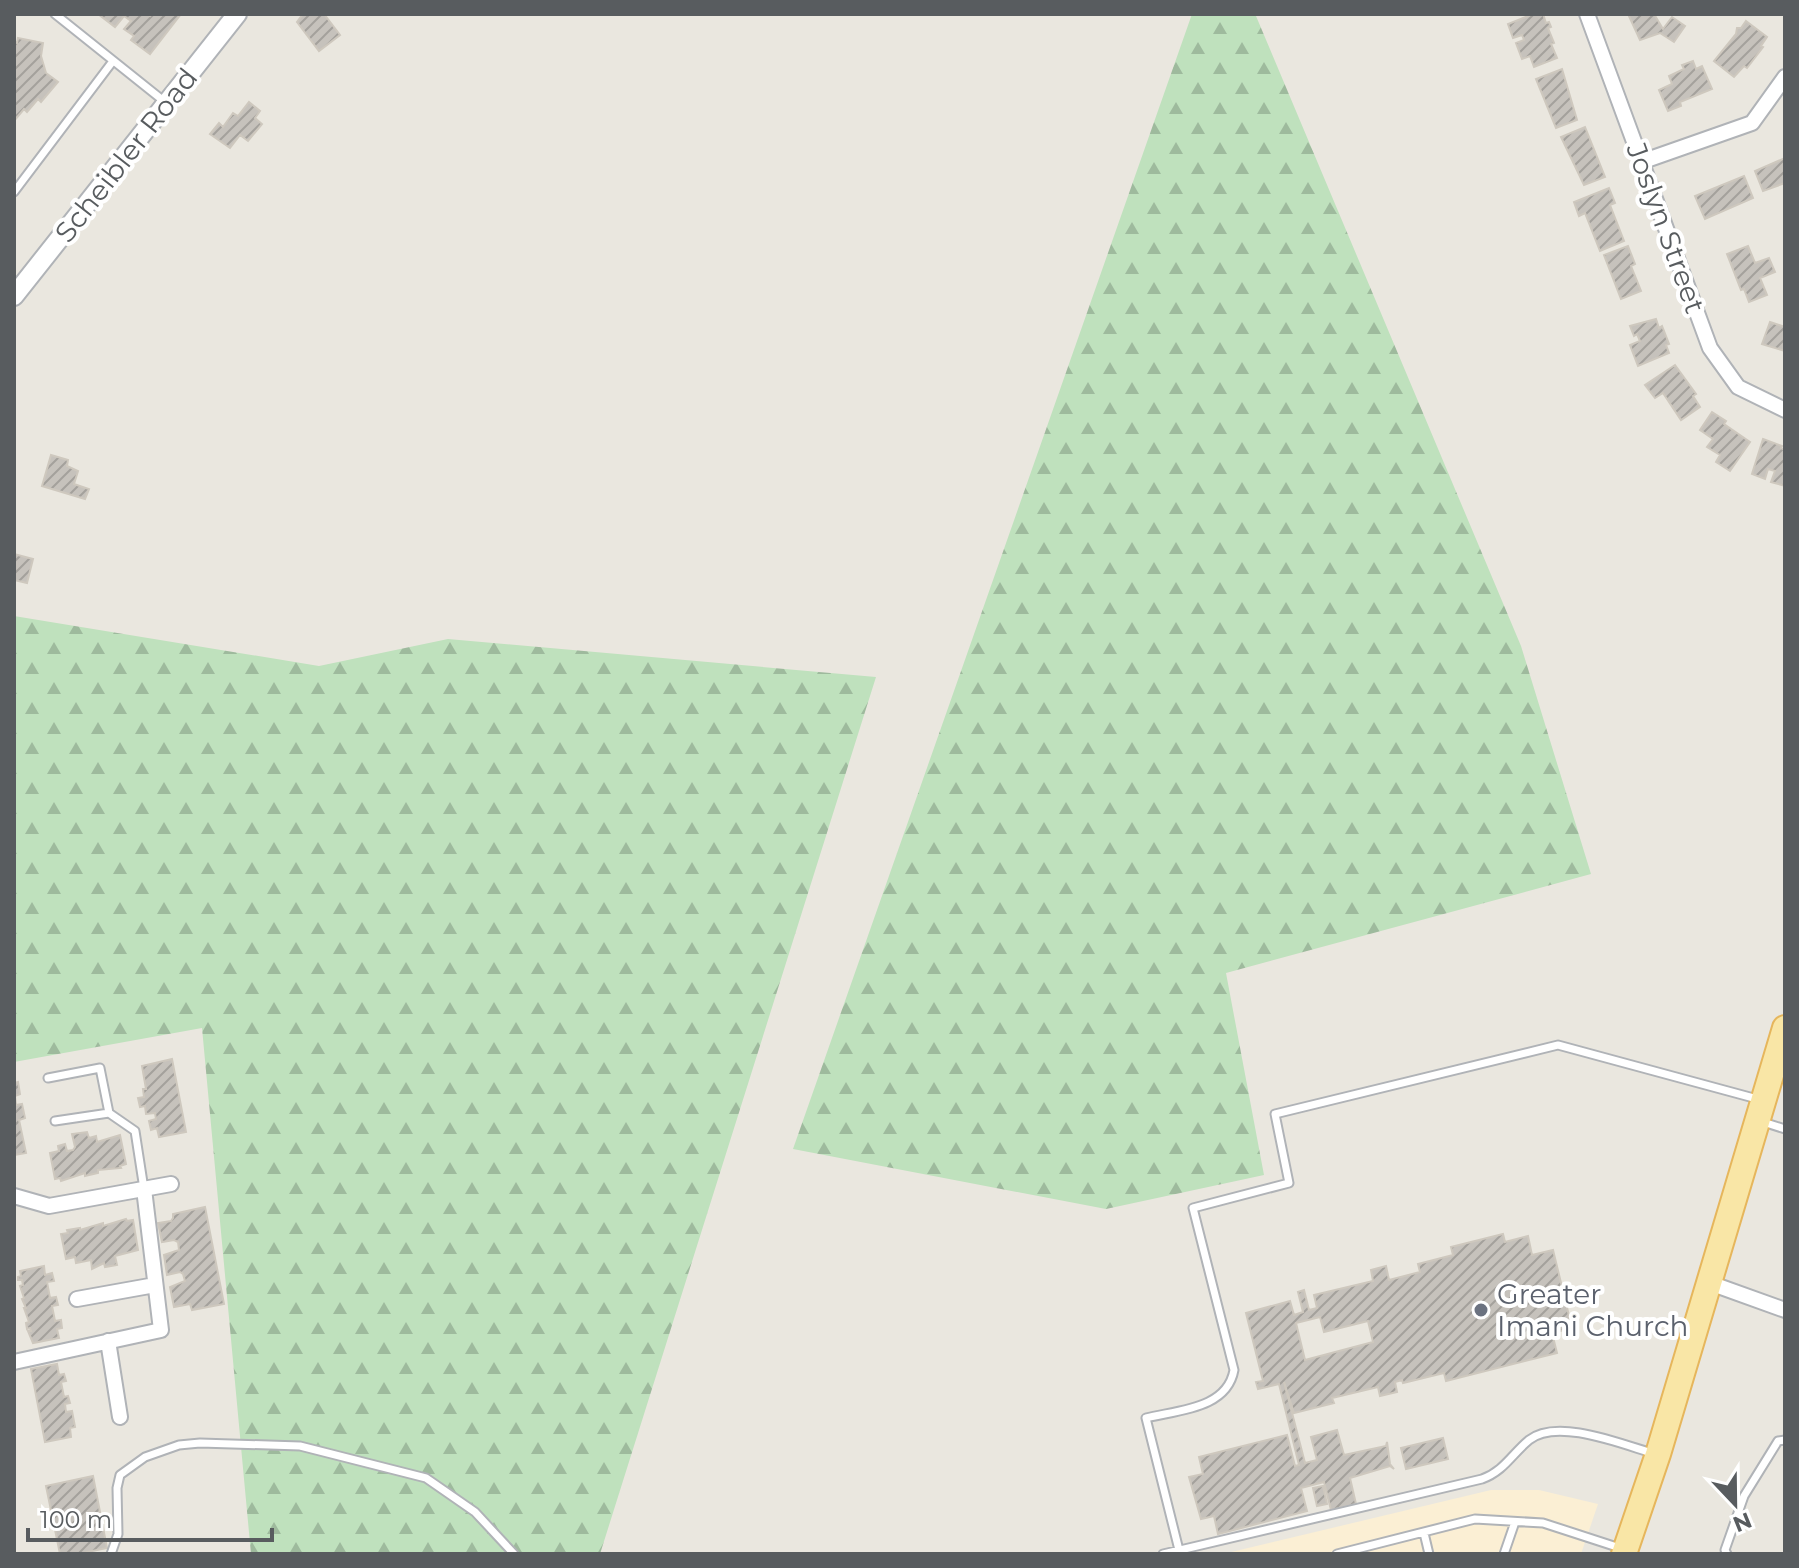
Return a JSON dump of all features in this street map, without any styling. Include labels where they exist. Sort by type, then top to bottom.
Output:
[{"type":"main road","points":[[1625,1552],[1658,1454],[1785,1028]]},
{"type":"street","name":"Joslyn Street","points":[[1587,14],[1710,348],[1738,387],[1785,410]]},
{"type":"street","name":"Scheibler Road","points":[[14,296],[234,15]]},
{"type":"street","points":[[1641,162],[1752,123],[1785,77]]},
{"type":"street","points":[[14,1196],[49,1206],[171,1184]]},
{"type":"street","points":[[14,1362],[161,1330],[144,1189]]},
{"type":"street","points":[[1707,1282],[1785,1310]]},
{"type":"street","points":[[77,1299],[155,1285]]},
{"type":"street","points":[[108,1341],[120,1417]]},
{"type":"lane","points":[[55,14],[167,104]]},
{"type":"lane","points":[[14,192],[113,61]]},
{"type":"lane","points":[[1179,1550],[1146,1418],[1206,1403],[1228,1390],[1233,1380],[1234,1370],[1193,1208],[1289,1183],[1275,1114],[1558,1045],[1760,1111],[1785,1129]]},
{"type":"lane","points":[[48,1078],[100,1068],[109,1113]]},
{"type":"lane","points":[[55,1121],[109,1113],[135,1131],[144,1189]]},
{"type":"lane","points":[[1163,1554],[1482,1479],[1495,1474],[1530,1439],[1545,1431],[1580,1433],[1658,1454]]},
{"type":"lane","points":[[1727,1554],[1725,1550],[1744,1496],[1778,1441],[1785,1440]]},
{"type":"lane","points":[[111,1554],[118,1534],[117,1488],[120,1475],[145,1457],[179,1445],[200,1443],[300,1446],[426,1478],[475,1512],[514,1554]]},
{"type":"lane","points":[[1337,1554],[1475,1519],[1543,1523],[1625,1552]]},
{"type":"lane","points":[[1504,1554],[1515,1522]]},
{"type":"lane","points":[[1424,1533],[1429,1554]]},
{"type":"shaded area","points":[[1491,1490],[1539,1490],[1598,1504],[1581,1554],[1223,1554]]},
{"type":"green space","points":[[1192,14],[1256,16],[1521,646],[1591,874],[1226,973],[1264,1175],[1106,1209],[793,1149]]},
{"type":"green space","points":[[14,616],[319,666],[448,639],[876,677],[600,1554],[251,1554],[202,1028],[14,1062]]},
{"type":"building","points":[[98,14],[181,14],[150,54],[131,40],[134,36],[124,29],[131,21],[124,16],[115,27]]},
{"type":"building","points":[[303,14],[324,14],[340,35],[319,51],[297,22]]},
{"type":"building","points":[[1533,14],[1543,14],[1546,23],[1549,22],[1554,43],[1551,44],[1557,58],[1534,67],[1530,56],[1522,59],[1516,43],[1524,40],[1522,35],[1513,38],[1508,24]]},
{"type":"building","points":[[1628,14],[1654,14],[1663,29],[1672,17],[1685,26],[1674,42],[1660,33],[1640,40]]},
{"type":"building","points":[[1746,21],[1767,37],[1747,68],[1744,66],[1734,77],[1714,61],[1736,34],[1737,28],[1741,28]]},
{"type":"building","points":[[18,38],[43,43],[41,56],[46,73],[58,82],[41,102],[38,99],[14,121],[14,42],[17,43]]},
{"type":"building","points":[[1693,61],[1696,69],[1702,66],[1712,89],[1680,102],[1681,106],[1668,111],[1659,90],[1672,84],[1669,76],[1684,69],[1682,65]]},
{"type":"building","points":[[1562,69],[1577,120],[1556,128],[1536,79]]},
{"type":"building","points":[[249,102],[260,111],[255,118],[262,124],[248,141],[240,135],[230,148],[210,134],[219,123],[223,127],[233,113],[238,116]]},
{"type":"building","points":[[1585,127],[1605,177],[1584,185],[1561,137]]},
{"type":"building","points":[[1785,158],[1785,183],[1763,191],[1755,171]]},
{"type":"building","points":[[1744,176],[1753,198],[1705,219],[1695,196]]},
{"type":"building","points":[[1609,188],[1615,203],[1610,205],[1624,241],[1600,251],[1585,213],[1579,216],[1574,202]]},
{"type":"building","points":[[1628,246],[1635,264],[1631,266],[1641,291],[1621,299],[1604,255]]},
{"type":"building","points":[[1748,246],[1755,263],[1769,258],[1775,272],[1760,278],[1767,295],[1749,302],[1727,254]]},
{"type":"building","points":[[1656,319],[1669,344],[1666,345],[1669,353],[1638,366],[1630,345],[1640,341],[1630,326]]},
{"type":"building","points":[[1770,322],[1785,327],[1785,351],[1762,344]]},
{"type":"building","points":[[1675,365],[1696,394],[1693,396],[1700,407],[1681,420],[1663,393],[1655,398],[1645,385]]},
{"type":"building","points":[[1712,412],[1750,442],[1730,471],[1716,462],[1720,455],[1707,447],[1713,439],[1700,430]]},
{"type":"building","points":[[1763,439],[1785,450],[1785,486],[1771,482],[1775,471],[1768,469],[1765,479],[1752,474]]},
{"type":"building","points":[[51,455],[68,460],[67,466],[78,471],[74,484],[89,489],[85,499],[42,486]]},
{"type":"building","points":[[14,554],[33,559],[27,583],[14,580]]},
{"type":"building","points":[[172,1059],[186,1132],[159,1137],[157,1128],[151,1130],[149,1121],[156,1119],[155,1113],[146,1114],[145,1106],[140,1107],[138,1098],[144,1097],[143,1089],[146,1089],[142,1066]]},
{"type":"building","points":[[18,1082],[20,1094],[15,1096],[16,1105],[22,1104],[25,1118],[19,1120],[26,1153],[14,1155],[14,1083]]},
{"type":"building","points":[[87,1132],[89,1138],[96,1136],[97,1142],[120,1135],[126,1164],[121,1168],[98,1170],[98,1173],[85,1176],[85,1173],[61,1181],[60,1178],[55,1179],[50,1153],[59,1151],[58,1146],[65,1144],[67,1151],[73,1150],[72,1134]]},
{"type":"building","points":[[205,1207],[224,1304],[192,1310],[190,1304],[174,1307],[170,1287],[185,1281],[180,1272],[167,1275],[164,1255],[179,1250],[178,1242],[162,1242],[158,1223],[171,1221],[173,1214]]},
{"type":"building","points":[[133,1220],[138,1250],[115,1256],[117,1265],[105,1267],[104,1263],[92,1269],[91,1260],[76,1263],[75,1257],[66,1259],[61,1234],[68,1233],[67,1230],[80,1230],[103,1223],[103,1226]]},
{"type":"building","points":[[1503,1234],[1505,1242],[1528,1236],[1532,1255],[1553,1250],[1572,1328],[1552,1333],[1557,1353],[1446,1381],[1444,1373],[1403,1383],[1402,1380],[1395,1382],[1397,1392],[1380,1396],[1378,1387],[1332,1398],[1334,1403],[1294,1413],[1284,1382],[1305,1463],[1317,1460],[1311,1437],[1337,1430],[1344,1455],[1386,1446],[1387,1442],[1390,1464],[1394,1469],[1390,1466],[1350,1478],[1356,1504],[1331,1510],[1324,1482],[1301,1488],[1307,1511],[1218,1534],[1214,1516],[1201,1519],[1189,1477],[1203,1474],[1199,1457],[1287,1435],[1295,1466],[1299,1465],[1279,1384],[1258,1389],[1256,1382],[1263,1381],[1246,1313],[1290,1301],[1294,1315],[1303,1312],[1298,1292],[1304,1290],[1309,1310],[1317,1308],[1314,1295],[1373,1281],[1371,1270],[1386,1266],[1389,1280],[1420,1272],[1418,1264],[1453,1255],[1451,1247]],"holes":[[[1320,1317],[1324,1332],[1368,1321],[1373,1342],[1305,1360],[1296,1323]]]},
{"type":"building","points":[[44,1266],[45,1275],[52,1273],[54,1281],[47,1282],[50,1298],[56,1297],[58,1305],[52,1306],[55,1321],[61,1320],[62,1328],[57,1329],[59,1338],[33,1343],[28,1331],[31,1331],[30,1328],[27,1329],[26,1323],[29,1322],[22,1299],[22,1280],[18,1277],[21,1276],[20,1271]]},
{"type":"building","points":[[57,1364],[59,1375],[64,1374],[66,1381],[61,1382],[64,1397],[68,1396],[70,1403],[65,1404],[66,1412],[72,1411],[75,1427],[70,1428],[71,1437],[45,1442],[31,1369]]},
{"type":"building","points":[[1443,1438],[1448,1459],[1406,1469],[1401,1448]]},
{"type":"building","points":[[93,1476],[107,1548],[60,1554],[46,1486]]},
{"type":"building","points":[[1323,1486],[1327,1504],[1317,1506],[1313,1488]]},
{"type":"place","name":"Greater Imani Church","points":[[1481,1310]]}]
